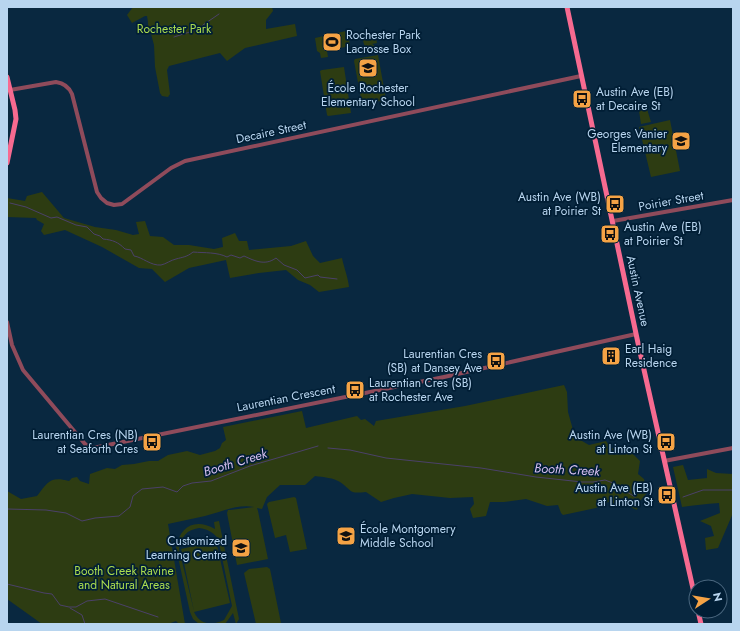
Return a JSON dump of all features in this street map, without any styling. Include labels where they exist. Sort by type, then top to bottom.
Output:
[{"type":"main road","name":"Austin Avenue","points":[[568,7],[581,76],[636,334],[691,579]]},
{"type":"main road","points":[[7,77],[16,119],[7,163]]},
{"type":"street","name":"Decaire Street","points":[[9,91],[50,82],[61,83],[66,86],[72,94],[98,194],[106,202],[116,205],[125,202],[171,168],[183,161],[581,76]]},
{"type":"street","name":"Poirier Street","points":[[613,222],[733,200]]},
{"type":"street","name":"Laurentian Crescent","points":[[7,322],[12,345],[23,370],[85,444],[93,448],[418,382],[636,334]]},
{"type":"street","points":[[664,461],[733,448]]},
{"type":"green space","name":"Rochester Park","points":[[133,7],[272,7],[273,11],[266,20],[266,29],[295,24],[297,36],[245,48],[227,61],[220,53],[169,66],[167,70],[170,94],[168,97],[162,96],[160,93],[155,67],[154,45],[148,27],[147,16],[132,23],[127,15]]},
{"type":"green space","name":"Rochester Park Lacrosse Box","points":[[346,31],[348,33],[350,46],[327,51],[328,57],[321,58],[320,53],[317,51],[315,38]]},
{"type":"green space","points":[[364,33],[370,35],[375,33],[377,43],[372,44],[375,46],[371,50],[366,50],[362,38]]},
{"type":"green space","points":[[378,55],[386,99],[383,101],[388,100],[389,105],[381,107],[380,101],[364,105],[362,104],[354,61],[355,59]]},
{"type":"green space","points":[[344,67],[351,113],[328,116],[320,71]]},
{"type":"green space","points":[[647,109],[651,122],[641,124],[639,111]]},
{"type":"green space","points":[[670,120],[680,171],[651,177],[639,127]]},
{"type":"green space","points":[[42,192],[64,218],[95,227],[116,230],[133,235],[139,234],[136,222],[145,221],[150,236],[163,237],[174,245],[189,245],[214,249],[223,247],[222,238],[235,233],[239,241],[247,241],[249,250],[291,246],[306,241],[313,256],[320,263],[342,258],[349,287],[319,292],[310,285],[298,280],[286,270],[230,278],[226,260],[189,268],[165,282],[152,269],[139,268],[102,247],[65,230],[44,235],[41,231],[44,224],[36,218],[7,217],[7,198],[25,201],[27,196]]},
{"type":"green space","name":"Booth Creek Ravine and Natural Areas","points":[[564,385],[567,392],[568,412],[575,437],[589,445],[606,441],[611,448],[628,449],[640,461],[638,474],[644,479],[647,493],[639,502],[637,510],[623,504],[617,505],[608,502],[596,508],[563,515],[558,505],[547,506],[526,499],[490,502],[486,516],[473,518],[470,509],[474,504],[473,497],[450,498],[412,494],[381,502],[366,492],[356,493],[338,481],[315,476],[305,485],[280,485],[267,497],[262,509],[257,508],[268,559],[237,565],[227,513],[228,510],[254,507],[235,507],[205,516],[168,524],[185,624],[179,624],[176,621],[168,624],[42,624],[7,599],[7,491],[21,499],[37,496],[50,481],[53,480],[58,479],[69,481],[72,478],[77,477],[80,481],[89,484],[90,474],[107,468],[115,469],[122,465],[158,461],[168,455],[187,451],[200,455],[215,451],[220,448],[222,443],[226,440],[223,427],[302,411],[306,428],[357,416],[361,420],[365,419],[374,426],[376,421],[465,406]]},
{"type":"green space","points":[[683,465],[688,480],[707,478],[707,469],[716,473],[733,474],[733,513],[718,548],[706,550],[705,538],[714,536],[711,526],[700,521],[720,513],[719,503],[682,507],[673,467]]},
{"type":"green space","points":[[294,497],[296,498],[307,549],[290,552],[286,535],[275,538],[267,504],[269,502]]},
{"type":"green space","points":[[219,521],[239,619],[236,624],[233,613],[225,624],[199,624],[193,619],[190,612],[176,548],[178,540],[185,529],[195,524],[201,524],[215,529],[214,522]],"holes":[[[202,528],[210,531],[218,538],[232,606],[224,620],[211,624],[200,620],[194,612],[230,603],[216,541],[181,549],[194,611],[179,549],[185,534],[191,530]]]},
{"type":"green space","points":[[267,567],[270,569],[281,623],[256,624],[244,573],[249,569]]},
{"type":"waterway","points":[[174,37],[199,29],[219,14]]},
{"type":"waterway","points":[[10,203],[26,207],[51,218],[57,217],[76,225],[87,227],[94,234],[103,239],[110,240],[125,249],[131,250],[134,256],[157,265],[187,256],[193,252],[215,253],[227,257],[231,255],[240,258],[244,256],[260,262],[268,262],[276,258],[284,265],[297,270],[305,278],[318,275],[320,277],[337,279]]},
{"type":"waterway","name":"Booth Creek","points":[[7,509],[46,510],[66,513],[82,521],[95,518],[119,516],[130,507],[133,496],[142,489],[163,487],[177,492],[183,486],[192,483],[211,481],[250,466],[318,446]]},
{"type":"waterway","name":"Booth Creek","points":[[328,448],[350,450],[386,458],[481,468],[536,477],[582,482],[605,480],[613,483],[635,497]]},
{"type":"waterway","name":"Booth Creek","points":[[683,497],[703,490],[733,490]]},
{"type":"waterway","points":[[7,584],[52,594],[60,605],[69,607],[76,607],[87,601],[105,599],[158,617]]},
{"type":"waterway","points":[[70,608],[82,615],[85,624]]},
{"type":"place","name":"Rochester Park Lacrosse Box","points":[[332,42]]},
{"type":"place","name":"École Rochester Elementary School","points":[[368,68]]},
{"type":"place","name":"Austin Ave (EB) at Decaire St","points":[[582,99]]},
{"type":"place","name":"Georges Vanier Elementary","points":[[681,141]]},
{"type":"place","name":"Austin Ave (WB) at Poirier St","points":[[615,204]]},
{"type":"place","name":"Austin Ave (EB) at Poirier St","points":[[610,234]]},
{"type":"place","name":"Earl Haig Residence","points":[[611,356]]},
{"type":"place","name":"Laurentian Cres (SB) at Dansey Ave","points":[[496,361]]},
{"type":"place","name":"Laurentian Cres (SB) at Rochester Ave","points":[[355,390]]},
{"type":"place","name":"Laurentian Cres (NB) at Seaforth Cres","points":[[152,442]]},
{"type":"place","name":"Austin Ave (WB) at Linton St","points":[[666,442]]},
{"type":"place","name":"Austin Ave (EB) at Linton St","points":[[667,495]]},
{"type":"place","name":"École Montgomery Middle School","points":[[346,536]]},
{"type":"place","name":"Customized Learning Centre","points":[[241,548]]}]
